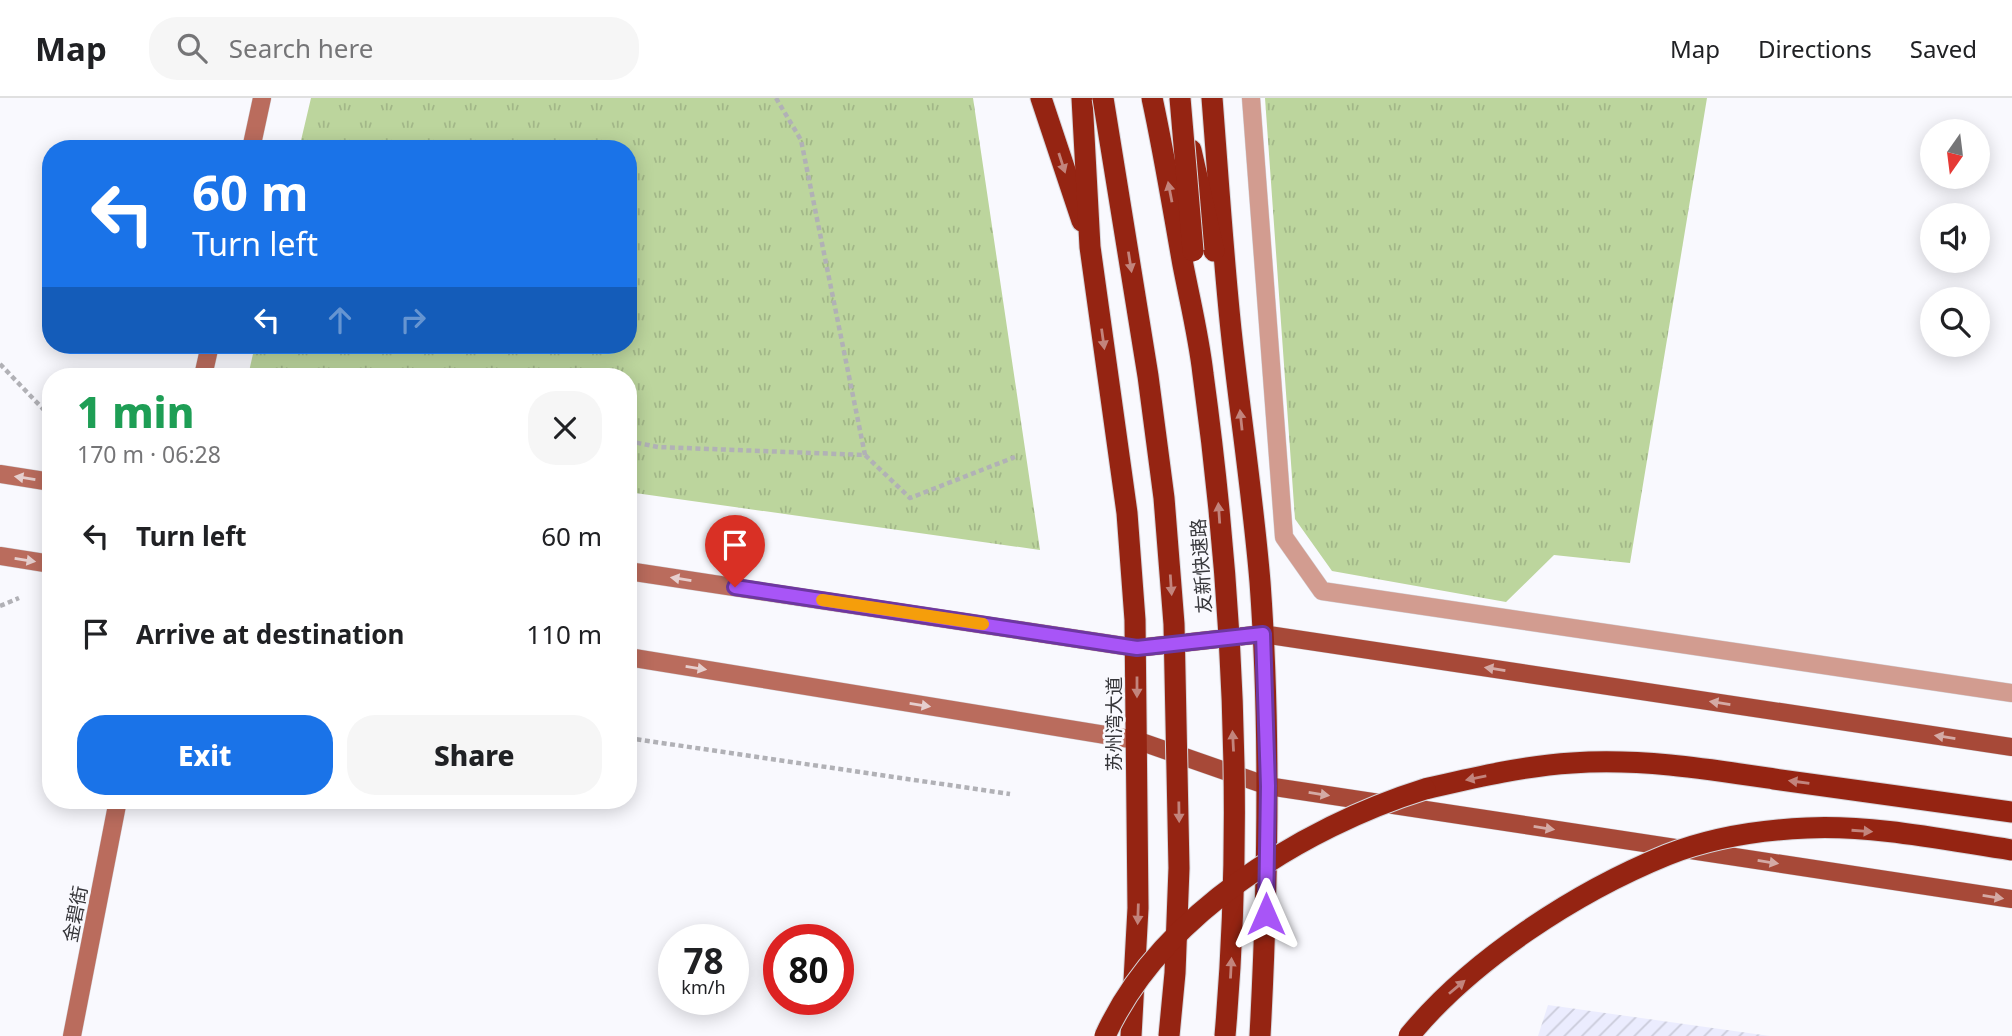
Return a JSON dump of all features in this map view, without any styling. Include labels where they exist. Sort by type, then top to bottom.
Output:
[{"type":"highway","points":[[1041,98],[1090,247]]},
{"type":"highway","points":[[1082,98],[1090,247]]},
{"type":"highway","name":"友新快速路","points":[[1103,98],[1148,376],[1164,498],[1174,624],[1179,868],[1175,972],[1169,1036]]},
{"type":"highway","name":"友新快速路","points":[[1152,98],[1203,371],[1218,494],[1234,755],[1231,971],[1225,1036]]},
{"type":"highway","points":[[1180,98],[1203,371]]},
{"type":"highway","points":[[1180,98],[1231,329]]},
{"type":"highway","points":[[1212,98],[1231,329],[1260,580],[1263,634],[1268,786],[1260,1036]]},
{"type":"highway","name":"苏州湾大道","points":[[1090,247],[1126,513],[1137,648],[1138,908],[1131,1036]]},
{"type":"highway","points":[[1105,1036],[1133,988],[1158,957],[1191,920],[1237,883],[1270,860],[1354,816],[1390,800],[1425,789],[1544,765],[1643,763],[1742,774],[2012,812]]},
{"type":"highway","points":[[1409,1036],[1452,991],[1549,917],[1631,872],[1668,855],[1709,842],[1768,831],[1818,828],[1877,832],[2012,850]]},
{"type":"main road","points":[[253,140],[262,98]]},
{"type":"main road","points":[[0,474],[42,481]]},
{"type":"main road","points":[[0,555],[42,562]]},
{"type":"main road","points":[[637,572],[1137,648],[1263,634],[2012,747]]},
{"type":"main road","points":[[637,658],[1136,740],[1268,786],[2012,899]]},
{"type":"main road","name":"金碧街","points":[[72,1036],[116,809]]},
{"type":"lane","points":[[1251,98],[1284,537],[1322,591],[2012,693]]},
{"type":"path","points":[[776,98],[801,140],[865,455],[910,498],[1015,457]]},
{"type":"path","points":[[0,364],[42,408]]},
{"type":"path","points":[[637,443],[658,447],[865,455]]},
{"type":"path","points":[[0,606],[19,598]]},
{"type":"path","points":[[637,739],[1010,794]]},
{"type":"shaded area","points":[[1548,1005],[1770,1036],[1538,1036]]},
{"type":"green space","points":[[311,98],[973,98],[1040,550],[637,493],[637,368],[250,368],[253,354],[637,354],[637,140],[301,140]]},
{"type":"green space","points":[[1265,98],[1707,98],[1630,563],[1554,555],[1506,602],[1332,571],[1295,519]]},
{"type":"slow traffic","points":[[822,600],[983,624]]},
{"type":"route","points":[[735,587],[1137,648],[1263,634],[1268,786],[1266,914]]}]
